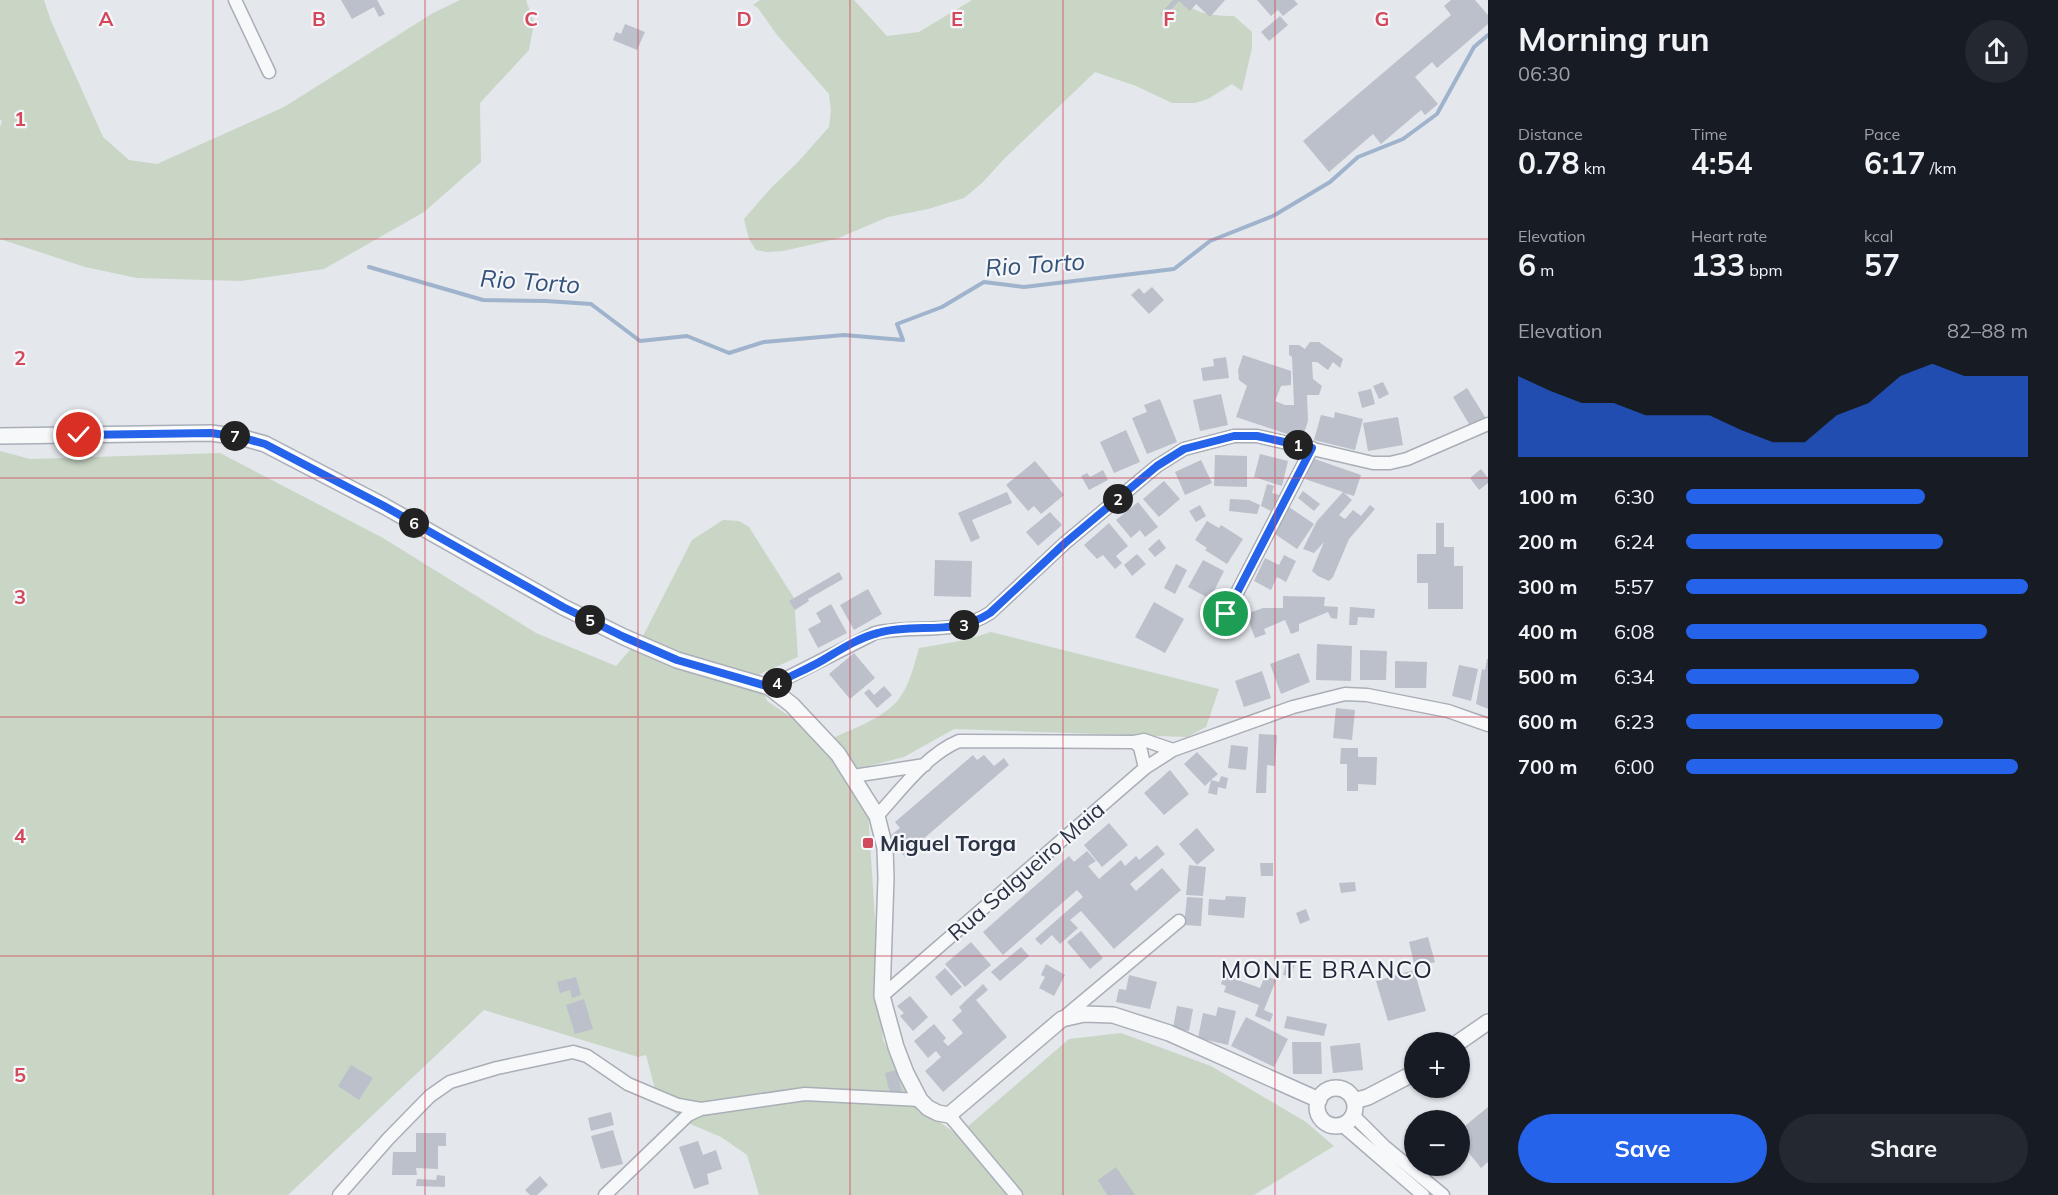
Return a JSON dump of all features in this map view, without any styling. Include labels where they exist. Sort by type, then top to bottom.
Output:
[{"type":"street","points":[[235,0],[269,72]]},
{"type":"street","points":[[770,687],[838,650],[875,633],[892,629],[952,628],[976,622],[990,613],[1065,543],[1157,466],[1184,449],[1234,436],[1257,436],[1372,463],[1390,463],[1407,459],[1488,424]]},
{"type":"street","points":[[0,436],[211,433],[240,437],[265,444],[384,506],[563,607],[624,637],[677,660],[770,687],[817,730],[854,776],[877,816],[885,848],[886,878],[882,996],[906,1074],[920,1100],[928,1108],[949,1115],[1016,1195]]},
{"type":"street","points":[[1226,614],[1312,448]]},
{"type":"street","name":"Rua Salgueiro Maia","points":[[882,996],[1145,768],[1173,750],[1293,706],[1345,694],[1367,695],[1448,711],[1488,725]]},
{"type":"street","points":[[877,816],[926,765],[949,745],[959,741],[1134,742],[1144,740],[1173,750]]},
{"type":"street","points":[[1134,742],[1140,747],[1145,768]]},
{"type":"street","points":[[854,776],[926,765]]},
{"type":"street","points":[[949,1115],[1179,921]]},
{"type":"street","points":[[1062,1019],[1084,1014],[1113,1016],[1170,1033],[1319,1100]]},
{"type":"street","points":[[1470,1034],[1488,1022]]},
{"type":"street","points":[[339,1195],[388,1139],[430,1096],[450,1082],[497,1068],[573,1052],[587,1056],[628,1084],[678,1105],[701,1109]]},
{"type":"street","points":[[1404,1078],[1368,1097],[1350,1114],[1330,1125],[1318,1112],[1319,1100],[1326,1091],[1337,1088],[1348,1092],[1350,1114],[1424,1195]]},
{"type":"street","points":[[606,1195],[680,1122],[701,1109],[805,1094],[920,1100]]},
{"type":"street","points":[[1350,1114],[1384,1146],[1443,1195]]},
{"type":"green space","points":[[0,0],[44,0],[51,21],[103,137],[129,160],[157,164],[284,107],[433,13],[460,0],[526,0],[534,23],[529,50],[480,103],[481,162],[424,212],[324,269],[241,281],[137,278],[85,267],[0,239],[0,128],[2,121],[0,119]]},
{"type":"green space","points":[[760,0],[854,0],[887,36],[919,32],[972,0],[1178,0],[1204,13],[1234,16],[1252,32],[1252,48],[1242,91],[1232,84],[1208,99],[1195,103],[1172,103],[1136,86],[1095,72],[964,198],[928,209],[888,217],[836,239],[783,251],[767,252],[756,250],[749,239],[744,219],[829,127],[831,110],[829,94],[777,35],[758,8],[753,5]]},
{"type":"green space","points":[[0,451],[30,459],[220,453],[383,538],[536,633],[616,666],[644,634],[692,540],[723,520],[739,521],[749,527],[794,598],[798,657],[760,674],[767,701],[826,741],[864,724],[883,713],[898,700],[906,688],[919,648],[966,640],[991,632],[1219,689],[1206,727],[1187,737],[954,729],[904,757],[869,766],[851,785],[868,811],[883,1040],[906,1088],[934,1118],[958,1135],[1069,1039],[1121,1033],[1211,1066],[1306,1122],[1334,1146],[1254,1195],[759,1195],[747,1155],[721,1137],[688,1123],[658,1100],[646,1055],[638,1057],[484,1010],[288,1195],[0,1195]]},
{"type":"building","points":[[341,0],[377,0],[385,14],[379,17],[374,7],[352,19]]},
{"type":"building","points":[[1173,0],[1225,0],[1210,17],[1196,4],[1190,11],[1179,1],[1164,18],[1160,14]]},
{"type":"building","points":[[1257,0],[1294,0],[1298,4],[1283,16],[1278,10],[1271,16]]},
{"type":"building","points":[[1451,0],[1475,0],[1488,15],[1488,24],[1437,68],[1432,62],[1415,77],[1438,104],[1425,115],[1421,110],[1381,144],[1373,134],[1329,172],[1303,141],[1451,15],[1444,6]]},
{"type":"building","points":[[1280,16],[1288,25],[1269,41],[1261,32]]},
{"type":"building","points":[[625,24],[645,32],[637,50],[613,40],[616,32],[621,34]]},
{"type":"building","points":[[1152,287],[1164,300],[1149,314],[1131,295],[1139,288],[1144,294]]},
{"type":"building","points":[[1310,342],[1319,342],[1343,359],[1340,368],[1333,362],[1328,370],[1317,362],[1312,362],[1313,379],[1322,386],[1319,395],[1307,395],[1308,421],[1302,439],[1236,417],[1247,386],[1239,380],[1238,370],[1243,355],[1291,371],[1291,385],[1281,386],[1275,401],[1285,405],[1294,405],[1292,357],[1289,355],[1289,345],[1299,345],[1305,349]]},
{"type":"building","points":[[1226,357],[1229,378],[1203,381],[1201,368],[1214,366],[1213,359]]},
{"type":"building","points":[[1383,382],[1389,394],[1379,399],[1373,386]]},
{"type":"building","points":[[1467,388],[1487,420],[1472,429],[1453,397]]},
{"type":"building","points":[[1371,389],[1375,404],[1362,408],[1358,392]]},
{"type":"building","points":[[1221,394],[1228,425],[1200,431],[1193,400]]},
{"type":"building","points":[[1160,399],[1177,442],[1147,454],[1132,418],[1147,412],[1144,405]]},
{"type":"building","points":[[1335,412],[1363,419],[1355,450],[1314,440],[1321,415],[1334,418]]},
{"type":"building","points":[[1398,417],[1403,445],[1368,451],[1363,423]]},
{"type":"building","points":[[1126,430],[1140,462],[1114,473],[1100,442]]},
{"type":"building","points":[[1260,454],[1288,461],[1282,486],[1254,477]]},
{"type":"building","points":[[1215,455],[1247,456],[1247,487],[1214,486]]},
{"type":"building","points":[[1312,458],[1361,475],[1354,496],[1344,493],[1352,500],[1339,515],[1345,519],[1353,510],[1361,516],[1370,505],[1375,509],[1349,539],[1333,577],[1329,581],[1312,571],[1324,542],[1314,553],[1303,549],[1317,521],[1343,492],[1305,479]]},
{"type":"building","points":[[1201,460],[1212,483],[1185,495],[1175,472]]},
{"type":"building","points":[[1035,461],[1064,495],[1041,514],[1034,506],[1028,511],[1006,485]]},
{"type":"building","points":[[1481,469],[1488,478],[1488,483],[1479,490],[1470,478]]},
{"type":"building","points":[[1103,470],[1108,480],[1089,490],[1081,476],[1087,473],[1090,477]]},
{"type":"building","points":[[1164,481],[1180,499],[1159,517],[1143,499]]},
{"type":"building","points":[[1267,484],[1274,486],[1272,493],[1279,495],[1271,511],[1261,506]]},
{"type":"building","points":[[1303,491],[1320,504],[1314,511],[1298,498]]},
{"type":"building","points":[[1007,492],[1012,503],[972,520],[980,538],[971,542],[958,513]]},
{"type":"building","points":[[1230,499],[1249,500],[1260,505],[1257,514],[1229,511]]},
{"type":"building","points":[[1138,502],[1158,527],[1145,537],[1140,530],[1131,538],[1116,520]]},
{"type":"building","points":[[1200,505],[1206,516],[1196,522],[1189,511]]},
{"type":"building","points":[[1289,507],[1314,524],[1297,549],[1272,532]]},
{"type":"building","points":[[1050,512],[1062,525],[1038,546],[1026,532]]},
{"type":"building","points":[[1207,521],[1219,528],[1221,525],[1243,539],[1227,564],[1205,550],[1207,548],[1195,540]]},
{"type":"building","points":[[1109,523],[1128,546],[1116,556],[1122,563],[1115,569],[1103,555],[1097,559],[1084,545]]},
{"type":"building","points":[[1436,523],[1444,523],[1444,547],[1454,547],[1454,566],[1463,566],[1463,609],[1428,609],[1428,583],[1417,583],[1417,554],[1436,554]]},
{"type":"building","points":[[1159,539],[1166,548],[1155,557],[1148,549]]},
{"type":"building","points":[[1137,554],[1146,564],[1132,576],[1124,565]]},
{"type":"building","points":[[1284,555],[1296,561],[1286,582],[1277,577],[1271,590],[1254,581],[1265,558],[1279,565]]},
{"type":"building","points":[[935,560],[972,561],[971,597],[934,596]]},
{"type":"building","points":[[1203,560],[1224,571],[1210,599],[1188,587]]},
{"type":"building","points":[[1176,564],[1187,570],[1175,594],[1164,588]]},
{"type":"building","points":[[839,572],[843,579],[808,599],[809,601],[795,610],[789,601]]},
{"type":"building","points":[[868,589],[882,614],[854,630],[840,605]]},
{"type":"building","points":[[1283,596],[1325,597],[1324,606],[1338,607],[1337,619],[1331,618],[1328,612],[1299,624],[1299,631],[1291,634],[1285,620],[1264,629],[1266,634],[1255,638],[1246,614],[1263,608],[1283,608]]},
{"type":"building","points":[[1154,602],[1184,619],[1165,653],[1135,637]]},
{"type":"building","points":[[831,604],[847,633],[818,648],[808,629],[821,622],[816,613]]},
{"type":"building","points":[[1350,607],[1375,609],[1374,618],[1358,617],[1357,625],[1349,625]]},
{"type":"building","points":[[1317,644],[1352,646],[1351,681],[1316,680]]},
{"type":"building","points":[[1360,650],[1387,651],[1386,680],[1360,680]]},
{"type":"building","points":[[854,653],[875,678],[850,699],[829,674]]},
{"type":"building","points":[[1299,653],[1310,682],[1281,694],[1270,664]]},
{"type":"building","points":[[1487,659],[1488,709],[1476,704],[1482,669],[1485,670]]},
{"type":"building","points":[[1395,661],[1427,662],[1426,688],[1395,688]]},
{"type":"building","points":[[1459,665],[1478,669],[1471,701],[1452,696]]},
{"type":"building","points":[[1262,671],[1271,698],[1244,707],[1235,681]]},
{"type":"building","points":[[884,686],[892,695],[877,708],[864,693],[869,689],[874,695]]},
{"type":"building","points":[[1336,708],[1355,710],[1352,740],[1333,738]]},
{"type":"building","points":[[1259,734],[1277,735],[1275,766],[1267,765],[1266,793],[1256,793]]},
{"type":"building","points":[[1231,745],[1248,747],[1246,770],[1228,768]]},
{"type":"building","points":[[1341,748],[1358,748],[1358,757],[1377,757],[1376,785],[1358,784],[1358,791],[1347,791],[1347,764],[1340,764]]},
{"type":"building","points":[[1197,752],[1218,774],[1205,786],[1184,764]]},
{"type":"building","points":[[973,755],[977,760],[984,755],[994,766],[1004,758],[1009,765],[905,857],[897,848],[900,845],[891,835],[900,828],[895,822]]},
{"type":"building","points":[[1170,770],[1189,794],[1164,815],[1144,793]]},
{"type":"building","points":[[1221,776],[1228,778],[1226,789],[1218,787],[1217,795],[1208,793],[1211,780],[1219,782]]},
{"type":"building","points":[[1109,823],[1128,845],[1102,867],[1084,845]]},
{"type":"building","points":[[1197,828],[1215,850],[1197,865],[1179,844]]},
{"type":"building","points":[[1157,845],[1165,854],[1130,884],[1136,891],[1162,868],[1181,890],[1114,949],[1081,911],[1070,920],[1078,928],[1060,944],[1052,935],[1041,945],[1035,939],[1083,897],[1077,890],[1003,955],[983,932],[1069,856],[1074,862],[1087,851],[1096,861],[1088,866],[1099,879],[1121,860],[1125,866],[1136,856],[1139,860]]},
{"type":"building","points":[[1260,863],[1273,863],[1273,876],[1261,876]]},
{"type":"building","points":[[1189,865],[1206,867],[1203,896],[1186,895]]},
{"type":"building","points":[[1355,882],[1356,891],[1341,893],[1339,883]]},
{"type":"building","points":[[1226,896],[1246,897],[1244,918],[1208,915],[1209,899],[1225,900]]},
{"type":"building","points":[[1187,897],[1203,898],[1201,926],[1184,925]]},
{"type":"building","points":[[1306,909],[1310,920],[1300,924],[1296,913]]},
{"type":"building","points":[[1081,931],[1103,958],[1090,969],[1067,942]]},
{"type":"building","points":[[1428,937],[1435,962],[1415,968],[1409,942]]},
{"type":"building","points":[[971,942],[991,965],[965,987],[945,964]]},
{"type":"building","points":[[1021,947],[1029,956],[1000,981],[991,972]]},
{"type":"building","points":[[1287,959],[1295,961],[1292,976],[1283,975]]},
{"type":"building","points":[[1046,964],[1065,975],[1054,996],[1039,988],[1045,977],[1041,975]]},
{"type":"building","points":[[945,968],[962,987],[951,996],[935,977]]},
{"type":"building","points":[[1414,970],[1426,1011],[1388,1021],[1376,981]]},
{"type":"building","points":[[1129,975],[1157,982],[1150,1009],[1116,1002],[1119,989],[1126,990]]},
{"type":"building","points":[[1224,975],[1260,988],[1265,976],[1276,980],[1264,1010],[1273,1014],[1270,1022],[1255,1016],[1259,1005],[1224,992],[1226,986],[1221,984]]},
{"type":"building","points":[[576,977],[581,995],[572,998],[570,990],[560,993],[557,982]]},
{"type":"building","points":[[983,984],[988,990],[976,1000],[1007,1037],[943,1092],[925,1071],[941,1057],[936,1051],[928,1058],[914,1041],[934,1024],[946,1038],[943,1041],[948,1046],[963,1033],[952,1020],[962,1011],[959,1007]]},
{"type":"building","points":[[910,996],[928,1017],[913,1031],[900,1016],[904,1013],[897,1006]]},
{"type":"building","points":[[584,999],[593,1029],[575,1034],[566,1005]]},
{"type":"building","points":[[1177,1006],[1193,1009],[1189,1031],[1173,1028]]},
{"type":"building","points":[[1218,1007],[1236,1011],[1228,1045],[1198,1038],[1203,1013],[1216,1016]]},
{"type":"building","points":[[1287,1016],[1327,1024],[1324,1036],[1284,1028]]},
{"type":"building","points":[[1246,1017],[1288,1039],[1274,1067],[1231,1046]]},
{"type":"building","points":[[1292,1042],[1321,1042],[1322,1074],[1293,1074]]},
{"type":"building","points":[[1360,1043],[1363,1070],[1333,1073],[1330,1046]]},
{"type":"building","points":[[351,1065],[373,1078],[359,1100],[338,1086]]},
{"type":"building","points":[[896,1070],[902,1091],[890,1093],[885,1073]]},
{"type":"building","points":[[1488,1107],[1488,1162],[1481,1168],[1470,1154],[1470,1122]]},
{"type":"building","points":[[611,1112],[614,1125],[591,1131],[588,1118]]},
{"type":"building","points":[[613,1130],[623,1164],[601,1169],[591,1136]]},
{"type":"building","points":[[416,1133],[446,1133],[446,1146],[438,1146],[438,1169],[416,1168],[417,1175],[392,1175],[393,1152],[416,1152]]},
{"type":"building","points":[[698,1141],[703,1155],[716,1150],[722,1169],[707,1174],[709,1184],[694,1189],[679,1147]]},
{"type":"building","points":[[1116,1167],[1135,1195],[1107,1195],[1098,1180]]},
{"type":"building","points":[[437,1175],[445,1176],[445,1187],[416,1186],[417,1179],[436,1180]]},
{"type":"building","points":[[540,1176],[548,1185],[537,1195],[530,1195],[525,1190]]},
{"type":"waterway","name":"Rio Torto","points":[[369,267],[483,300],[591,304],[640,341],[687,336],[729,353],[764,342],[844,335],[903,340],[897,324],[942,307],[984,282],[1024,287],[1174,269],[1210,241],[1273,216],[1330,182],[1358,157],[1403,139],[1437,114],[1474,47],[1488,35]]},
{"type":"place","name":"Miguel Torga","points":[[868,843]]},
{"type":"district","name":"MONTE BRANCO","points":[[1327,970]]},
{"type":"route","points":[[79,435],[211,433],[240,437],[265,444],[384,506],[563,607],[624,637],[677,660],[770,687],[838,650],[875,633],[892,629],[952,628],[976,622],[990,613],[1065,543],[1157,466],[1184,449],[1234,436],[1257,436],[1312,448],[1226,614]]}]
